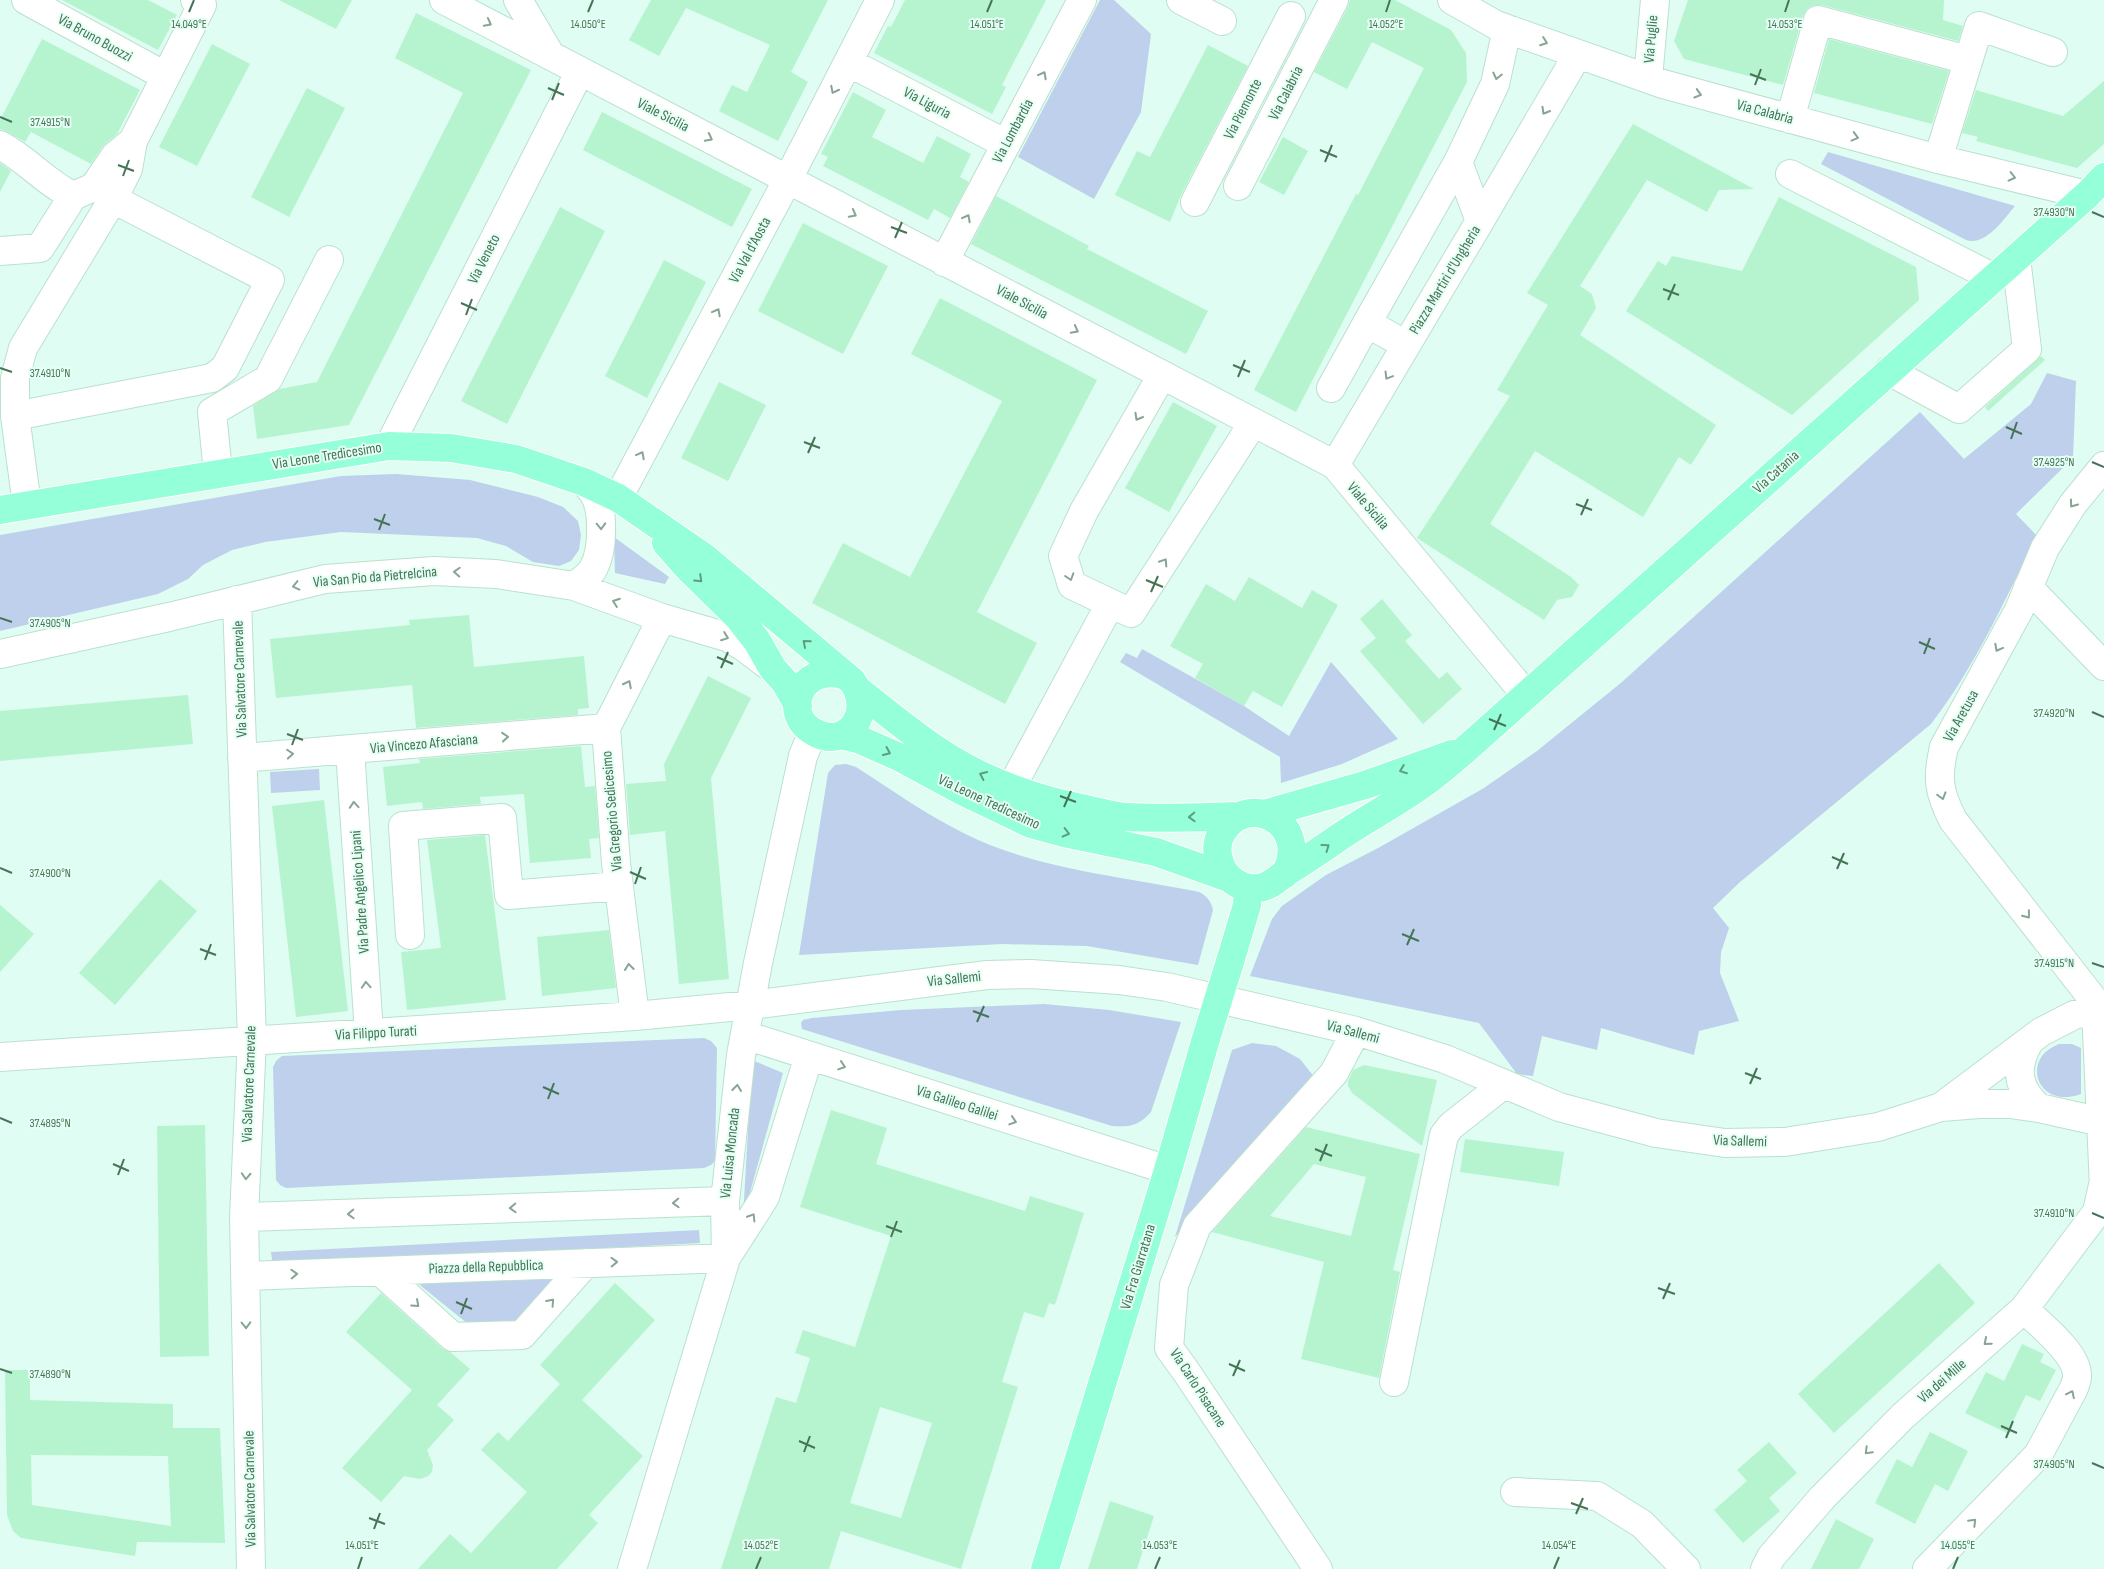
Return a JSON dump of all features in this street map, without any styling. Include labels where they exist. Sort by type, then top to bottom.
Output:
[{"type":"main road","name":"Via Catania","points":[[1285,874],[1427,781],[1466,750],[2016,258],[2098,190]]},
{"type":"main road","name":"Via Leone Tredicesimo","points":[[0,510],[389,446],[451,448],[516,458],[584,482],[618,498],[704,557],[850,683],[941,753],[967,768],[1011,788],[1054,802],[1124,817],[1179,818],[1252,815]]},
{"type":"main road","points":[[644,517],[688,568],[739,618],[757,641],[773,669],[785,682],[798,705],[801,720],[813,732],[830,737],[841,735],[850,729],[859,716],[861,700],[850,683],[833,672],[822,673],[812,677],[800,691],[798,705]]},
{"type":"main road","name":"Via Leone Tredicesimo","points":[[841,735],[858,739],[899,757],[960,790],[1031,824],[1072,835],[1156,852],[1238,883]]},
{"type":"main road","points":[[1252,815],[1276,819],[1285,828],[1291,839],[1291,858],[1285,874],[1276,882],[1266,886],[1238,883],[1221,868],[1217,856],[1217,843],[1222,831],[1230,822],[1252,815],[1365,785],[1466,750]]},
{"type":"main road","name":"Via Fra Giarratana","points":[[1045,1569],[1168,1170],[1247,905],[1238,883]]},
{"type":"street","name":"Via Bruno Buozzi","points":[[26,0],[165,76]]},
{"type":"street","name":"Viale Sicilia","points":[[444,0],[1335,465],[1526,695]]},
{"type":"street","points":[[518,0],[551,56]]},
{"type":"street","name":"Via Val d'Aosta","points":[[618,498],[788,179],[880,0]]},
{"type":"street","name":"Via Lombardia","points":[[944,262],[1082,0]]},
{"type":"street","points":[[1181,0],[1222,21]]},
{"type":"street","name":"Via Calabria","points":[[1238,186],[1334,0]]},
{"type":"street","name":"Via Calabria","points":[[1452,0],[1501,18],[1578,54],[1648,78],[1938,159],[2098,190]]},
{"type":"street","name":"Via Puglie","points":[[1648,78],[1655,0]]},
{"type":"street","points":[[27,506],[14,416],[14,378],[23,348],[114,199],[128,169],[133,141],[199,2]]},
{"type":"street","points":[[1790,119],[1820,10],[1968,60]]},
{"type":"street","name":"Via Piemonte","points":[[1195,202],[1291,16]]},
{"type":"street","points":[[1331,388],[1458,162],[1495,84],[1501,18]]},
{"type":"street","points":[[1938,159],[1979,26],[2053,52]]},
{"type":"street","points":[[1480,221],[1578,54]]},
{"type":"street","name":"Via Liguria","points":[[848,62],[1006,144]]},
{"type":"street","name":"Via Veneto","points":[[389,446],[580,71]]},
{"type":"street","points":[[0,251],[40,248],[73,196],[94,187],[115,156],[133,141]]},
{"type":"street","points":[[0,145],[19,156],[58,188],[73,196]]},
{"type":"street","name":"Piazza Martiri d'Ungheria","points":[[1335,465],[1480,221],[1458,162]]},
{"type":"street","points":[[1790,174],[1994,278]]},
{"type":"street","points":[[14,416],[212,378],[225,368],[270,280],[114,199]]},
{"type":"street","points":[[1889,371],[1959,409],[1966,403],[2027,348],[2016,258]]},
{"type":"street","points":[[218,473],[212,412],[268,379],[329,260]]},
{"type":"street","points":[[1367,323],[1406,345]]},
{"type":"street","points":[[1162,375],[1084,511],[1063,556],[1072,586],[1131,613],[1253,423]]},
{"type":"street","name":"Via Aretusa","points":[[2100,1008],[1953,820],[1942,799],[1939,782],[1944,747],[2002,641],[2046,548],[2073,504],[2101,475]]},
{"type":"street","points":[[574,586],[594,568],[601,538],[600,511],[594,494],[584,482]]},
{"type":"street","name":"Via San Pio da Pietrelcina","points":[[0,654],[169,617],[325,579],[434,571],[496,574],[574,586],[662,618],[727,637],[744,646],[773,669]]},
{"type":"street","points":[[2028,588],[2104,666]]},
{"type":"street","name":"Via Salvatore Carnevale","points":[[237,600],[252,1040],[244,1217],[251,1569]]},
{"type":"street","points":[[1011,788],[1110,604]]},
{"type":"street","points":[[606,728],[662,618]]},
{"type":"street","name":"Via Vincezo Afasciana","points":[[242,758],[606,728]]},
{"type":"street","name":"Via Gregorio Sedicesimo","points":[[606,728],[618,886],[635,1016]]},
{"type":"street","name":"Via Luisa Moncada","points":[[632,1569],[726,1258],[724,1201],[745,1036],[758,963],[803,756],[813,732]]},
{"type":"street","name":"Via Padre Angelico Lipani","points":[[350,750],[369,1033]]},
{"type":"street","points":[[410,935],[403,826],[502,818],[509,895],[618,886]]},
{"type":"street","name":"Via Sallemi","points":[[751,1005],[987,975],[1077,976],[1167,987],[1356,1031],[1445,1059],[1559,1106],[1656,1133],[1725,1143],[1785,1142],[1878,1127],[1941,1107],[2010,1104],[2039,1108],[2102,1122]]},
{"type":"street","name":"Via Filippo Turati","points":[[0,1057],[635,1016],[751,1005]]},
{"type":"street","name":"Via Sallemi","points":[[1941,1107],[2055,1023],[2100,1008]]},
{"type":"street","name":"Via dei Mille","points":[[1766,1569],[1771,1557],[1822,1498],[1896,1422],[2024,1309],[2097,1212],[2103,1186],[2100,1008]]},
{"type":"street","name":"Via Carlo Pisacane","points":[[1318,1569],[1186,1370],[1169,1348],[1169,1339],[1174,1285],[1197,1226],[1334,1073],[1356,1031]]},
{"type":"street","name":"Via Galileo Galilei","points":[[745,1036],[1168,1170]]},
{"type":"street","points":[[2029,1042],[2022,1055],[2019,1070],[2021,1084],[2028,1098],[2039,1108]]},
{"type":"street","points":[[726,1258],[765,1198],[809,1056]]},
{"type":"street","points":[[1394,1382],[1444,1135],[1451,1126],[1503,1084]]},
{"type":"street","points":[[244,1217],[724,1201]]},
{"type":"street","name":"Piazza della Repubblica","points":[[246,1276],[726,1258]]},
{"type":"street","points":[[380,1271],[453,1337],[522,1335],[586,1264]]},
{"type":"street","points":[[1927,1569],[2038,1455],[2074,1388],[2078,1377],[2072,1360],[2066,1351],[2024,1309]]},
{"type":"street","points":[[1515,1492],[1597,1496],[1642,1524],[1686,1569]]},
{"type":"shaded area","points":[[1100,0],[1114,0],[1151,34],[1141,112],[1094,199],[1018,157]]},
{"type":"shaded area","points":[[1828,152],[2015,206],[1987,236],[1973,241],[1966,240],[1821,164]]},
{"type":"shaded area","points":[[2047,373],[2076,381],[2073,458],[2016,514],[2037,536],[1988,633],[1961,680],[1931,724],[1740,882],[1713,908],[1729,928],[1721,952],[1720,973],[1739,1021],[1699,1031],[1694,1055],[1601,1028],[1597,1050],[1542,1036],[1533,1076],[1517,1074],[1479,1023],[1250,976],[1272,919],[1282,906],[1326,875],[1380,847],[1484,788],[1537,751],[1622,682],[1920,412],[1964,459],[2031,404]]},
{"type":"shaded area","points":[[396,474],[470,480],[538,497],[563,507],[578,521],[581,535],[579,550],[571,561],[559,566],[533,562],[506,546],[477,538],[341,532],[265,542],[232,550],[203,565],[188,579],[158,594],[0,631],[0,535],[341,476]]},
{"type":"shaded area","points":[[614,537],[669,577],[665,584],[615,573]]},
{"type":"shaded area","points":[[1142,649],[1244,706],[1289,736],[1331,662],[1398,739],[1342,764],[1281,783],[1280,757],[1120,662],[1126,653],[1137,658]]},
{"type":"shaded area","points":[[846,764],[856,767],[908,801],[961,832],[998,848],[1072,869],[1199,892],[1210,901],[1213,910],[1198,965],[1087,946],[1002,944],[799,955],[828,773],[835,765]]},
{"type":"shaded area","points":[[319,769],[320,790],[271,793],[270,772]]},
{"type":"shaded area","points":[[1044,1004],[1109,1010],[1181,1022],[1151,1112],[1146,1117],[1134,1125],[1112,1126],[802,1029],[801,1023],[803,1020],[812,1018],[901,1010]]},
{"type":"shaded area","points":[[704,1038],[711,1041],[717,1048],[715,1161],[704,1168],[286,1188],[276,1180],[273,1067],[282,1056]]},
{"type":"shaded area","points":[[1252,1043],[1276,1046],[1300,1059],[1315,1078],[1175,1237],[1232,1050]]},
{"type":"shaded area","points":[[2059,1044],[2072,1044],[2081,1048],[2081,1094],[2066,1097],[2054,1095],[2045,1089],[2039,1081],[2037,1071],[2040,1060],[2047,1051]]},
{"type":"shaded area","points":[[752,1060],[783,1073],[743,1218]]},
{"type":"shaded area","points":[[699,1230],[700,1243],[273,1266],[271,1252]]},
{"type":"shaded area","points":[[549,1276],[551,1282],[512,1324],[468,1324],[420,1285],[422,1280]]},
{"type":"building","points":[[62,0],[148,0],[177,15],[158,50]]},
{"type":"building","points":[[279,0],[352,0],[336,29]]},
{"type":"building","points":[[651,0],[828,0],[791,72],[808,82],[778,141],[719,111],[732,85],[747,92],[770,45],[686,8],[659,56],[629,40]]},
{"type":"building","points":[[905,0],[1046,0],[1002,85],[1006,87],[992,114],[874,53],[888,26],[891,27]]},
{"type":"building","points":[[1350,0],[1395,0],[1451,30],[1466,53],[1467,82],[1296,412],[1254,390],[1424,68],[1372,42],[1347,89],[1314,72]]},
{"type":"building","points":[[1688,0],[1944,0],[1943,20],[1963,26],[1958,41],[1822,5],[1814,5],[1807,9],[1803,16],[1783,85],[1684,59],[1674,41]]},
{"type":"building","points":[[416,13],[531,70],[349,425],[257,439],[253,406],[279,389],[317,382],[463,93],[395,58]]},
{"type":"building","points":[[42,39],[140,90],[117,134],[102,147],[91,164],[31,132],[25,142],[0,129],[0,120]]},
{"type":"building","points":[[1829,39],[1949,71],[1932,124],[1814,93]]},
{"type":"building","points":[[212,44],[250,64],[197,166],[159,147]]},
{"type":"building","points":[[1208,45],[1248,66],[1181,195],[1170,222],[1115,195],[1137,151],[1150,157]]},
{"type":"building","points":[[2104,81],[2104,144],[2077,168],[1976,141],[1978,137],[1962,133],[1976,90],[2063,116]]},
{"type":"building","points":[[307,88],[345,108],[289,217],[251,197]]},
{"type":"building","points":[[853,92],[886,110],[872,137],[923,163],[937,136],[971,154],[960,177],[969,182],[950,218],[934,209],[928,220],[823,166],[828,157],[821,154]]},
{"type":"building","points":[[602,112],[752,189],[732,227],[583,150]]},
{"type":"building","points":[[1633,124],[1754,189],[1719,190],[1707,212],[1647,180],[1580,286],[1592,294],[1596,308],[1580,335],[1716,425],[1691,465],[1679,457],[1643,517],[1535,451],[1490,524],[1571,577],[1579,585],[1572,597],[1557,600],[1544,620],[1417,538],[1510,396],[1497,390],[1548,305],[1527,293]]},
{"type":"building","points":[[1283,137],[1308,151],[1284,195],[1259,182]]},
{"type":"building","points":[[0,163],[11,171],[0,192]]},
{"type":"building","points":[[996,196],[1089,246],[1087,249],[1208,311],[1186,354],[971,244]]},
{"type":"building","points":[[1779,197],[1916,267],[1919,300],[1792,415],[1626,311],[1658,261],[1666,266],[1672,256],[1742,271]]},
{"type":"building","points":[[560,207],[605,231],[507,424],[461,401]]},
{"type":"building","points":[[803,223],[888,266],[843,354],[758,311]]},
{"type":"building","points":[[664,260],[706,282],[647,398],[605,376]]},
{"type":"building","points":[[940,298],[1097,380],[977,612],[1037,643],[1005,704],[812,603],[843,543],[910,577],[1002,401],[911,354]]},
{"type":"building","points":[[2041,356],[2045,360],[1988,411],[1985,407]]},
{"type":"building","points":[[719,382],[766,405],[728,481],[681,458]]},
{"type":"building","points":[[1173,402],[1217,426],[1169,512],[1125,488]]},
{"type":"building","points":[[1249,577],[1302,608],[1312,590],[1338,605],[1282,707],[1253,691],[1244,706],[1195,678],[1203,664],[1170,646],[1206,584],[1235,601]]},
{"type":"building","points":[[1382,599],[1412,635],[1405,641],[1439,679],[1447,672],[1462,689],[1423,724],[1360,651],[1376,638],[1360,619]]},
{"type":"building","points":[[469,615],[474,667],[584,656],[589,708],[578,709],[578,715],[416,728],[412,685],[276,698],[270,639],[410,625],[409,620]]},
{"type":"building","points":[[708,676],[751,698],[711,778],[729,979],[679,984],[665,831],[630,835],[626,784],[666,781],[664,764]]},
{"type":"building","points":[[188,695],[193,744],[0,761],[0,711]]},
{"type":"building","points":[[581,746],[585,787],[595,786],[599,838],[589,839],[591,858],[530,863],[524,794],[480,797],[481,804],[423,809],[422,802],[387,806],[383,767],[420,763],[419,759]]},
{"type":"building","points":[[324,800],[348,1011],[296,1017],[272,806]]},
{"type":"building","points":[[485,835],[506,1000],[407,1010],[401,952],[441,948],[427,840]]},
{"type":"building","points":[[160,879],[197,911],[115,1005],[79,973]]},
{"type":"building","points":[[0,905],[34,934],[0,972]]},
{"type":"building","points":[[609,930],[616,988],[542,996],[537,937]]},
{"type":"building","points":[[1364,1065],[1437,1080],[1422,1146],[1352,1093],[1348,1086],[1348,1081],[1353,1070]]},
{"type":"building","points":[[831,1110],[887,1128],[876,1164],[1025,1211],[1030,1196],[1084,1213],[1055,1305],[1049,1303],[1044,1318],[1024,1312],[1002,1382],[1018,1387],[961,1569],[841,1531],[829,1569],[721,1569],[776,1397],[796,1403],[810,1358],[795,1353],[803,1330],[855,1347],[891,1236],[800,1207]],"holes":[[[880,1407],[932,1423],[901,1518],[850,1503]]]},
{"type":"building","points":[[205,1125],[209,1356],[160,1357],[157,1126]]},
{"type":"building","points":[[1306,1127],[1420,1154],[1393,1270],[1400,1272],[1379,1378],[1301,1359],[1324,1262],[1212,1232]],"holes":[[[1314,1164],[1366,1177],[1351,1236],[1270,1216]]]},
{"type":"building","points":[[1465,1139],[1564,1152],[1559,1186],[1460,1172]]},
{"type":"building","points":[[1939,1263],[1975,1303],[1834,1433],[1798,1394]]},
{"type":"building","points":[[615,1283],[655,1320],[582,1400],[643,1456],[589,1515],[598,1523],[557,1569],[418,1569],[450,1534],[471,1553],[527,1492],[481,1450],[498,1432],[508,1441],[560,1384],[540,1365]]},
{"type":"building","points":[[381,1293],[443,1349],[449,1351],[470,1369],[437,1405],[454,1420],[427,1450],[433,1465],[432,1472],[420,1479],[404,1476],[381,1502],[342,1468],[412,1390],[346,1332]]},
{"type":"building","points":[[2022,1344],[2044,1354],[2040,1362],[2056,1370],[2040,1401],[2026,1395],[2007,1433],[1965,1413],[1986,1372],[2004,1381]]},
{"type":"building","points":[[5,1370],[30,1370],[30,1400],[173,1404],[173,1428],[220,1428],[225,1543],[137,1542],[135,1556],[21,1538],[13,1531],[7,1515]],"holes":[[[31,1455],[168,1456],[171,1526],[32,1505]]]},
{"type":"building","points":[[1930,1432],[1968,1451],[1948,1491],[1935,1484],[1915,1524],[1875,1503],[1897,1459],[1912,1467]]},
{"type":"building","points":[[1769,1442],[1797,1473],[1769,1498],[1780,1511],[1743,1543],[1714,1510],[1747,1481],[1737,1470]]},
{"type":"building","points":[[1110,1501],[1154,1516],[1137,1569],[1088,1569]]},
{"type":"building","points":[[1836,1519],[1874,1539],[1859,1569],[1811,1569]]}]
